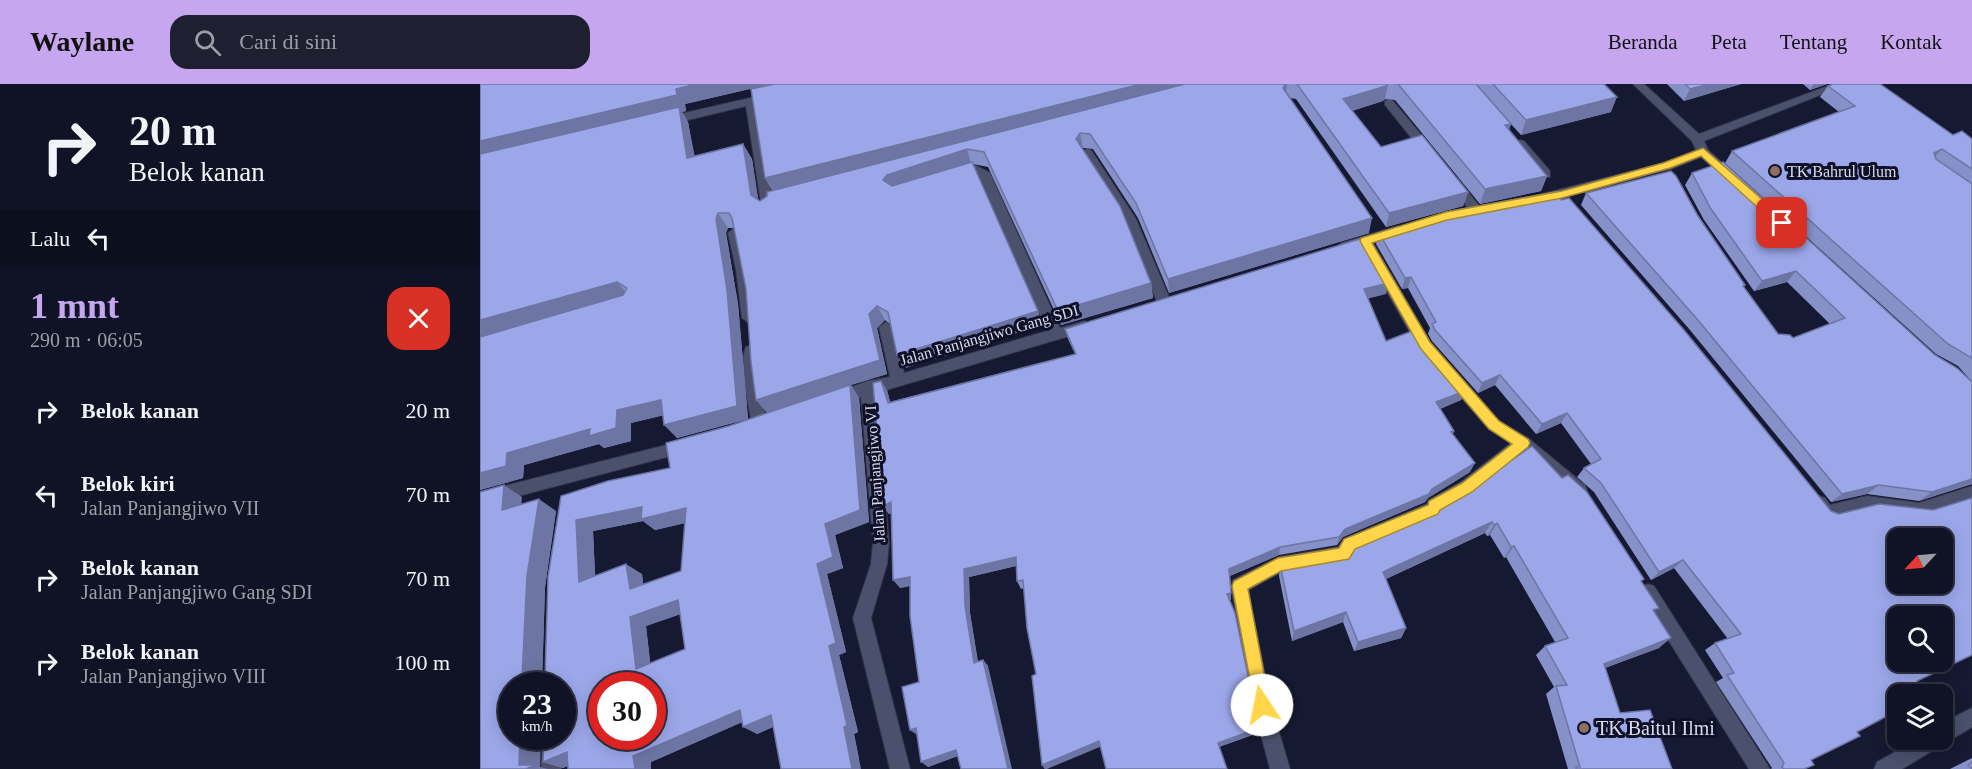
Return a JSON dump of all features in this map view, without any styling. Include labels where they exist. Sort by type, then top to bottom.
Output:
[{"type":"street","points":[[1638,84],[1739,184]]},
{"type":"street","points":[[1519,202],[1565,199],[1669,170],[1700,145],[1843,84]]},
{"type":"street","points":[[649,125],[781,94]]},
{"type":"street","points":[[751,101],[771,203]]},
{"type":"street","points":[[1389,103],[1444,170],[1482,209],[1456,214]]},
{"type":"street","points":[[1509,133],[1546,174]]},
{"type":"street","points":[[1087,153],[1130,219],[1164,302]]},
{"type":"street","points":[[940,181],[972,170],[982,171],[1056,335]]},
{"type":"street","points":[[1332,251],[1365,241],[1379,232],[1414,226]]},
{"type":"street","points":[[734,233],[743,270],[752,376],[760,425]]},
{"type":"street","points":[[1365,241],[1425,346],[1494,425],[1523,443],[1573,485],[1591,506]]},
{"type":"street","name":"Jalan Panjangjiwo Gang SDI","points":[[825,403],[868,387],[1100,322]]},
{"type":"street","points":[[886,327],[898,379]]},
{"type":"street","name":"Jalan Panjangjiwo VI","points":[[868,387],[881,543],[879,564],[862,618],[900,769]]},
{"type":"street","points":[[480,499],[695,443]]},
{"type":"street","points":[[1280,769],[1262,705],[1239,586],[1278,565],[1343,554],[1350,544],[1433,509],[1435,505],[1467,487],[1523,443]]},
{"type":"street","points":[[568,498],[572,476]]},
{"type":"street","points":[[1813,495],[1827,513],[1867,503],[1919,510],[1972,493]]},
{"type":"street","points":[[1640,579],[1760,769]]},
{"type":"street","points":[[1953,728],[1972,717]]},
{"type":"street","points":[[551,769],[552,750]]},
{"type":"street","points":[[1884,769],[1917,750]]},
{"type":"building","points":[[480,84],[696,84],[676,89],[677,95],[480,141]]},
{"type":"building","points":[[774,84],[1141,84],[765,178],[751,89]]},
{"type":"building","points":[[1185,84],[1286,84],[1283,88],[1372,218],[1168,279],[1136,203],[1090,134],[1080,133],[1076,139],[1120,206],[1151,283],[1058,311],[984,152],[967,149],[887,175],[883,180],[892,186],[972,162],[1038,311],[897,355],[888,312],[877,306],[869,314],[880,360],[756,400],[746,289],[732,218],[729,213],[718,213],[716,219],[727,290],[737,406],[664,425],[661,400],[617,410],[616,428],[589,436],[590,429],[507,453],[506,466],[480,473],[480,337],[623,295],[627,288],[617,282],[480,320],[480,154],[679,107],[687,158],[743,144],[751,195],[760,201],[767,196],[767,192]]},
{"type":"building","points":[[1297,84],[1387,84],[1343,99],[1381,147],[1422,135],[1468,192],[1389,213]]},
{"type":"building","points":[[1398,84],[1476,84],[1511,124],[1505,125],[1547,176],[1485,189]]},
{"type":"building","points":[[1493,84],[1604,84],[1617,97],[1526,120]]},
{"type":"building","points":[[1685,84],[1709,84],[1690,89]]},
{"type":"building","points":[[1833,84],[1880,84],[1953,135],[1962,131],[1972,139],[1972,169],[1942,149],[1934,153],[1936,159],[1972,184],[1972,358],[1948,344],[1732,151],[1855,106],[1828,86]]},
{"type":"building","points":[[1723,162],[1935,355],[1957,368],[1972,382],[1972,479],[1932,492],[1879,485],[1842,494],[1697,319],[1586,193],[1671,171],[1698,216],[1745,285],[1743,286],[1778,334],[1790,335],[1793,338],[1845,318],[1796,271],[1762,281],[1711,209],[1692,173]]},
{"type":"building","points":[[1555,192],[1561,200],[1569,198],[1684,330],[1831,511],[1839,514],[1879,504],[1933,510],[1972,498],[1972,655],[1953,664],[1953,606],[1887,606],[1887,672],[1936,672],[1917,681],[1919,684],[1887,684],[1887,716],[1857,732],[1860,736],[1811,760],[1814,765],[1804,769],[1784,769],[1782,767],[1784,763],[1727,675],[1734,673],[1715,643],[1741,634],[1683,560],[1659,572],[1601,483],[1584,468],[1601,459],[1567,413],[1542,424],[1500,375],[1482,383],[1435,330],[1432,324],[1436,322],[1411,277],[1405,278],[1379,233],[1451,211]]},
{"type":"building","points":[[1363,238],[1388,283],[1364,289],[1386,341],[1415,330],[1421,341],[1465,391],[1436,402],[1454,431],[1451,432],[1475,463],[1432,489],[1429,494],[1345,529],[1339,537],[1280,547],[1229,569],[1231,593],[1227,594],[1235,613],[1259,728],[1218,743],[1227,769],[1106,769],[1099,741],[1042,765],[1032,676],[1036,674],[1027,628],[1023,580],[1017,581],[1016,557],[964,569],[965,606],[974,663],[983,660],[1008,769],[961,769],[956,750],[921,762],[916,728],[910,730],[902,687],[919,682],[910,616],[910,577],[893,580],[891,502],[883,506],[873,383],[881,381],[888,403],[1076,354],[1065,329]]},
{"type":"building","points":[[850,385],[860,510],[825,524],[833,557],[817,564],[836,643],[829,646],[847,725],[844,727],[852,769],[781,769],[771,715],[743,727],[740,710],[666,742],[666,672],[588,672],[588,750],[647,750],[633,756],[635,769],[568,769],[567,752],[543,762],[543,750],[576,750],[576,672],[545,672],[548,577],[561,496],[608,481],[670,468],[666,443],[729,426]],"holes":[[[642,507],[641,519],[686,508],[681,571],[630,589],[626,564],[579,582],[576,520]],[[678,600],[685,649],[636,669],[630,617]]]},
{"type":"building","points":[[1532,446],[1562,478],[1568,475],[1587,492],[1644,579],[1641,581],[1659,608],[1653,610],[1671,638],[1604,664],[1620,713],[1650,710],[1672,769],[1576,769],[1580,767],[1556,686],[1567,685],[1545,646],[1568,638],[1514,546],[1511,547],[1497,523],[1494,525],[1492,522],[1383,572],[1406,628],[1358,642],[1346,612],[1294,631],[1280,565],[1353,550],[1361,540],[1445,504]]},
{"type":"building","points":[[504,485],[502,510],[539,499],[527,576],[522,672],[498,672],[498,750],[520,750],[519,765],[535,765],[526,769],[480,769],[480,492]]},
{"type":"place","name":"TK Bahrul Ulum","points":[[1775,171]]},
{"type":"place","name":"TK Baitul Ilmi","points":[[1584,728]]},
{"type":"route","points":[[1262,705],[1239,586],[1278,565],[1343,554],[1350,544],[1433,509],[1435,505],[1467,487],[1523,443],[1494,425],[1425,346],[1365,241],[1446,216],[1562,195],[1667,166],[1703,152],[1782,223]]}]
